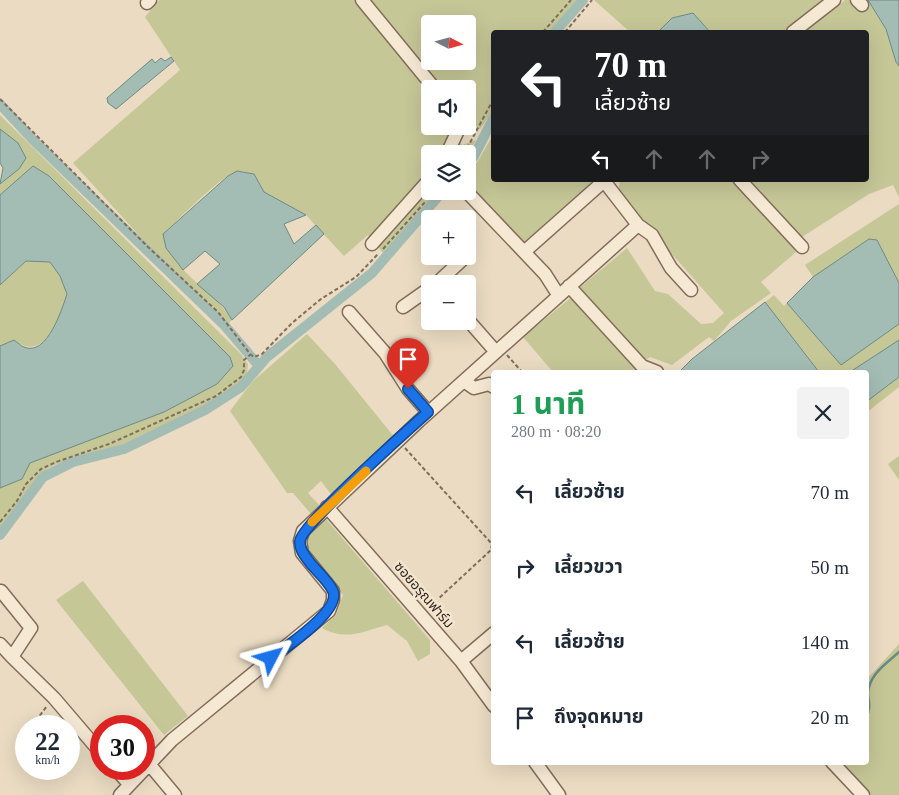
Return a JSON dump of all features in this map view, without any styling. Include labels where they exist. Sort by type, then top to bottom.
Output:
[{"type":"street","points":[[362,0],[428,80]]},
{"type":"street","points":[[796,30],[834,0]]},
{"type":"street","points":[[524,252],[604,182]]},
{"type":"street","points":[[606,182],[638,225],[652,235],[671,268],[692,290]]},
{"type":"street","points":[[742,182],[802,247]]},
{"type":"street","points":[[372,244],[421,189]]},
{"type":"street","points":[[475,200],[545,274],[558,296]]},
{"type":"street","points":[[155,758],[185,728],[329,611],[333,600],[333,591],[302,552],[300,541],[303,531],[428,412],[638,225]]},
{"type":"street","points":[[446,275],[457,265]]},
{"type":"street","points":[[569,286],[641,369]]},
{"type":"street","points":[[403,307],[421,294]]},
{"type":"street","points":[[349,312],[386,353],[408,389],[428,412]]},
{"type":"street","points":[[476,328],[498,350]]},
{"type":"street","points":[[464,381],[474,388],[489,384],[491,385]]},
{"type":"street","name":"ซอยอรุณฟาร์ม","points":[[327,507],[462,661],[491,700]]},
{"type":"street","points":[[1,591],[31,628],[12,657]]},
{"type":"street","points":[[462,661],[491,636]]},
{"type":"street","points":[[0,644],[54,698],[90,740]]},
{"type":"street","points":[[537,765],[558,795]]},
{"type":"street","points":[[835,765],[863,795]]},
{"type":"street","points":[[155,771],[175,795]]},
{"type":"street","points":[[126,780],[130,784]]},
{"type":"street","points":[[120,795],[134,780]]},
{"type":"path","points":[[546,30],[571,0]]},
{"type":"path","points":[[567,30],[592,0]]},
{"type":"path","points":[[0,99],[148,247],[218,312],[254,357],[262,354],[292,323],[320,299],[356,277],[427,200]]},
{"type":"path","points":[[469,145],[491,104]]},
{"type":"path","points":[[498,350],[520,370]]},
{"type":"path","points":[[0,522],[17,501],[26,484],[41,469],[109,444],[216,396],[241,377],[245,358],[250,354]]},
{"type":"path","points":[[398,440],[491,543]]},
{"type":"path","points":[[438,599],[491,550]]},
{"type":"path","points":[[41,715],[54,698]]},
{"type":"green space","points":[[159,0],[356,0],[404,58],[412,52],[371,0],[579,0],[553,30],[491,30],[491,113],[480,129],[476,126],[476,80],[421,80],[421,135],[454,135],[462,145],[421,145],[421,200],[430,200],[383,253],[368,235],[344,256],[306,215],[264,192],[254,174],[242,171],[235,172],[219,182],[199,200],[163,234],[167,248],[174,259],[224,309],[232,320],[229,323],[222,322],[188,289],[73,163],[180,70],[145,17]]},
{"type":"green space","points":[[594,0],[825,0],[788,30],[708,30],[693,13],[672,18],[660,30],[628,30]]},
{"type":"green space","points":[[845,0],[868,0],[886,29],[896,62],[899,66],[899,197],[893,185],[869,194],[802,237],[751,182],[869,182],[869,30],[807,30]]},
{"type":"green space","points":[[0,115],[241,354],[248,364],[247,373],[239,384],[216,400],[110,450],[65,461],[48,468],[29,488],[0,527],[0,488],[22,479],[30,463],[164,412],[217,384],[33,166],[0,195],[0,184],[19,169],[18,143],[0,129]]},
{"type":"green space","points":[[491,139],[491,182],[594,182],[525,248],[476,196],[476,164]]},
{"type":"green space","points":[[476,140],[473,145],[462,145]]},
{"type":"green space","points":[[620,182],[737,182],[778,228],[796,252],[761,282],[771,293],[731,321],[714,341],[709,337],[672,365],[650,357],[643,362],[577,290],[627,248],[655,291],[668,294],[701,324],[713,323],[724,313],[618,193]]},
{"type":"green space","points":[[899,204],[899,283],[877,240],[869,239],[813,277],[805,265]]},
{"type":"green space","points":[[26,261],[50,262],[60,276],[67,294],[60,314],[49,335],[42,342],[34,346],[25,346],[14,340],[0,346],[0,285]]},
{"type":"green space","points":[[774,295],[784,306],[787,303],[841,365],[899,324],[899,340],[853,370],[817,370],[765,302]]},
{"type":"green space","points":[[573,296],[638,370],[551,370],[523,337]]},
{"type":"green space","points":[[307,334],[335,364],[395,438],[333,497],[321,481],[308,493],[320,506],[311,514],[293,493],[287,493],[230,411],[252,382]]},
{"type":"green space","points":[[899,377],[899,387],[869,411],[869,400]]},
{"type":"green space","points":[[899,456],[899,480],[888,464]]},
{"type":"green space","points":[[325,518],[430,640],[430,654],[418,661],[407,641],[387,625],[346,635],[322,628],[336,615],[343,595],[309,554],[304,541],[309,531]]},
{"type":"green space","points":[[83,581],[188,716],[164,735],[155,724],[155,715],[148,715],[56,600]]},
{"type":"green space","points":[[899,644],[899,795],[871,795],[842,765],[869,765],[869,677]]},
{"type":"water","points":[[868,0],[899,0],[899,66],[896,62],[886,29]]},
{"type":"water","points":[[693,13],[708,30],[660,30],[672,18]]},
{"type":"water","points":[[171,57],[174,61],[116,109],[108,103],[107,98],[152,59],[155,63],[161,58],[165,61]]},
{"type":"water","points":[[0,129],[18,143],[26,158],[19,169],[0,184],[3,168],[0,163]]},
{"type":"water","points":[[33,166],[49,176],[230,357],[233,366],[217,384],[164,412],[30,463],[22,479],[0,488],[0,346],[14,340],[24,347],[32,348],[40,345],[52,330],[67,294],[60,276],[50,262],[26,261],[0,285],[0,195]]},
{"type":"water","points":[[237,171],[254,174],[264,192],[306,215],[284,224],[294,244],[316,225],[324,234],[232,320],[224,307],[197,284],[220,264],[205,251],[183,270],[166,248],[163,234],[228,176]]},
{"type":"water","points":[[869,239],[877,240],[899,283],[899,324],[841,365],[787,303],[813,277]]},
{"type":"water","points":[[765,302],[817,370],[681,370],[692,359]]},
{"type":"water","points":[[899,340],[899,377],[869,400],[869,370],[853,370]]},
{"type":"waterway","points":[[557,30],[583,0]]},
{"type":"waterway","points":[[0,104],[32,139],[225,326],[259,366]]},
{"type":"waterway","points":[[476,152],[491,123]]},
{"type":"waterway","points":[[0,535],[43,477],[73,462],[124,449],[205,410],[241,387],[267,357],[372,273],[435,200]]},
{"type":"waterway","points":[[869,687],[879,670],[899,652]]},
{"type":"waterway","points":[[869,703],[869,708]]},
{"type":"slow traffic","points":[[312,522],[366,471]]},
{"type":"route","points":[[271,658],[329,611],[333,600],[333,591],[302,552],[300,541],[303,531],[428,412],[408,389]]}]
